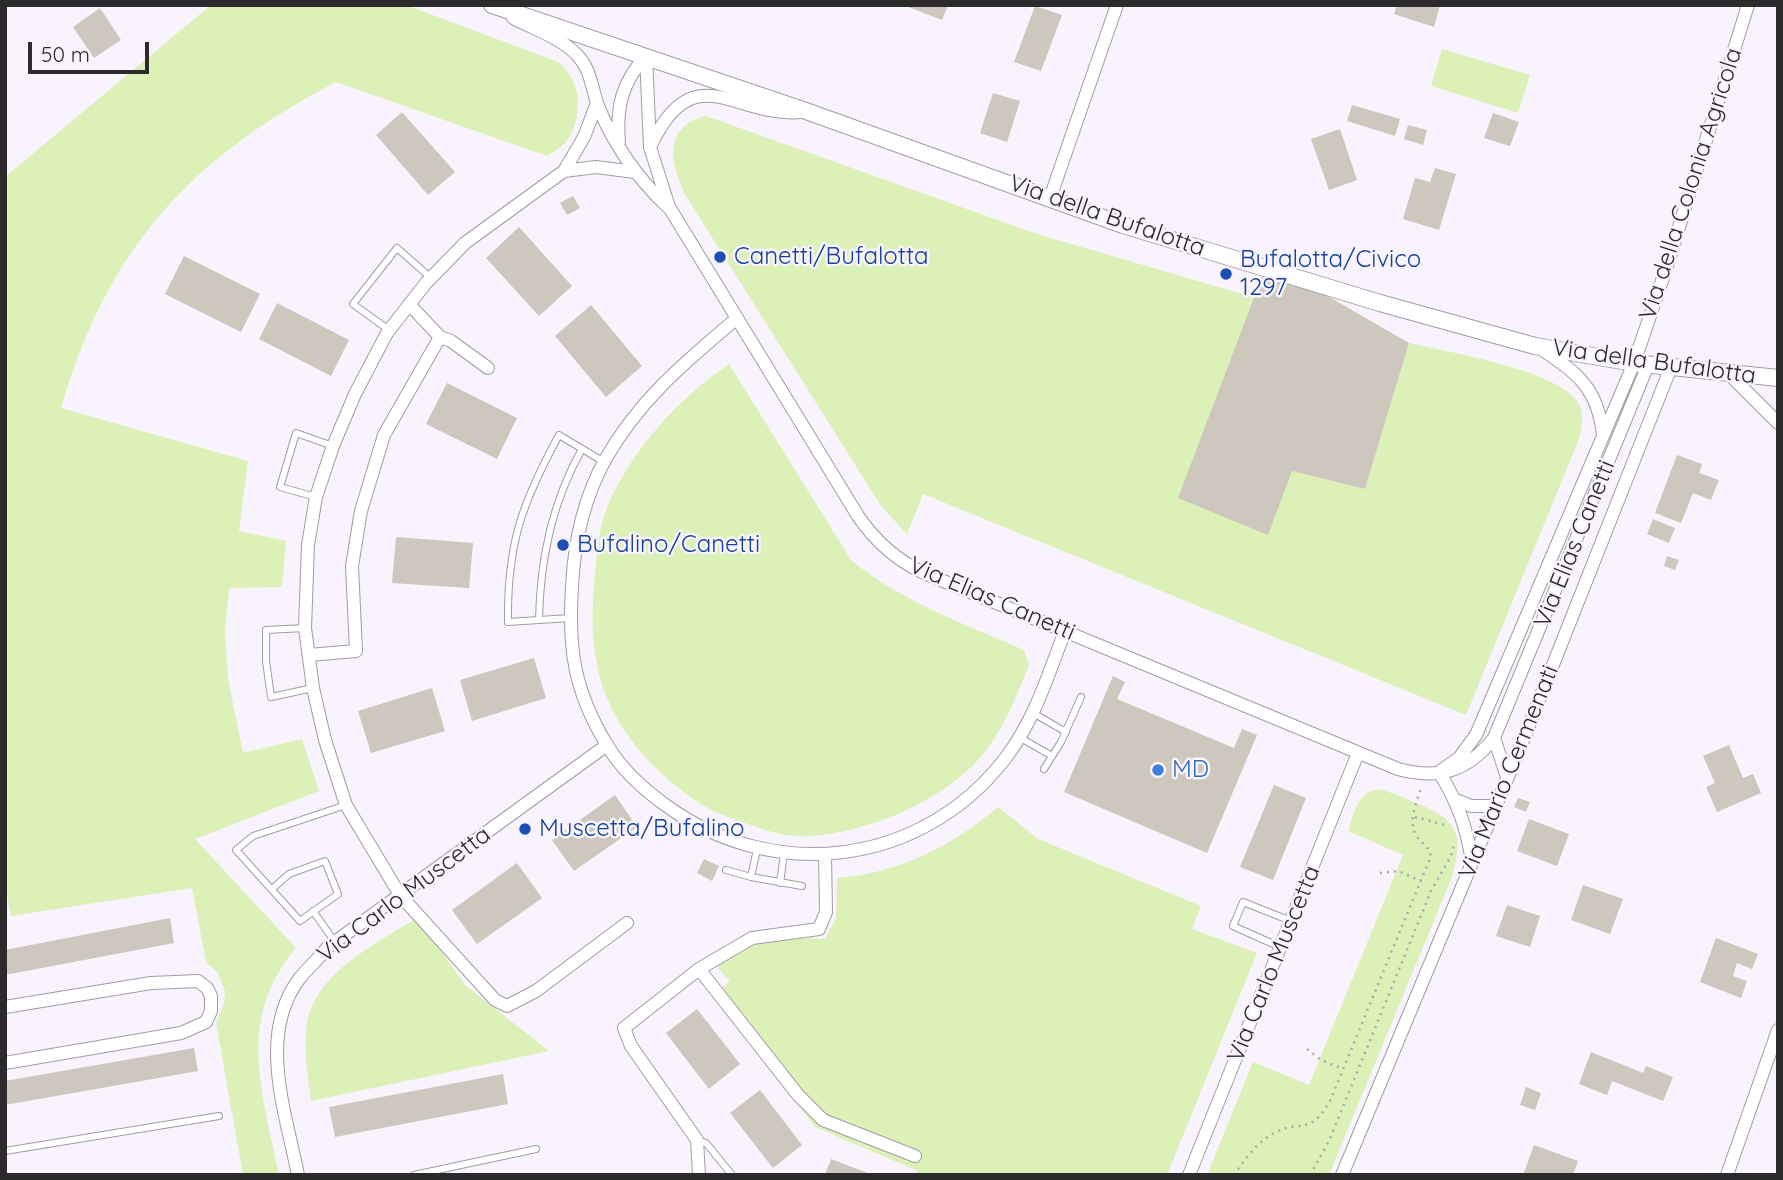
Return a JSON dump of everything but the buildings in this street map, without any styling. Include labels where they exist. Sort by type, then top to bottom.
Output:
[{"type":"street","name":"Via della Bufalotta","points":[[490,5],[806,111],[1124,225],[1310,282],[1535,346],[1641,364],[1778,378]]},
{"type":"street","points":[[490,5],[561,43],[576,54],[587,70],[597,103],[619,148],[645,185],[669,207]]},
{"type":"street","points":[[1050,198],[1117,5]]},
{"type":"street","name":"Via della Colonia Agricola","points":[[1641,364],[1666,269],[1748,5]]},
{"type":"street","points":[[646,56],[650,147],[669,207]]},
{"type":"street","points":[[619,148],[618,113],[623,88],[646,56]]},
{"type":"street","points":[[650,147],[672,112],[684,102],[701,95],[723,96],[773,112],[806,111]]},
{"type":"street","points":[[597,103],[584,137],[564,171],[466,243],[431,278],[389,330],[355,394],[333,446],[316,497],[308,545],[305,628],[313,688],[325,740],[346,805],[400,895],[495,1000],[507,1006],[536,991],[627,923]]},
{"type":"street","points":[[564,171],[596,167],[635,172]]},
{"type":"street","name":"Via Elias Canetti","points":[[669,207],[858,516],[877,541],[896,558],[1398,769],[1433,772],[1462,768],[1476,758],[1494,738],[1545,618],[1641,364]]},
{"type":"street","points":[[409,304],[440,337],[451,341],[488,368]]},
{"type":"street","points":[[736,319],[678,367],[630,421],[604,462],[589,497],[578,536],[570,618],[570,642],[578,678],[587,705],[607,745],[635,780],[673,811],[723,838],[757,849],[784,854],[825,855],[858,851],[884,843],[906,835],[942,815],[988,779],[1033,713],[1065,631]]},
{"type":"street","points":[[309,655],[356,651],[352,566],[361,511],[384,435],[440,337]]},
{"type":"street","points":[[1535,346],[1585,383],[1596,403],[1603,435]]},
{"type":"street","name":"Via Elias Canetti","points":[[1433,772],[1459,758],[1476,735],[1603,435],[1641,364]]},
{"type":"street","name":"Via Mario Cermenati","points":[[1342,1175],[1507,777],[1671,367]]},
{"type":"street","points":[[1730,374],[1778,423]]},
{"type":"street","points":[[1529,611],[1545,618]]},
{"type":"street","points":[[1494,738],[1507,777]]},
{"type":"street","name":"Via Carlo Muscetta","points":[[298,1175],[276,1064],[285,1006],[298,981],[335,942],[607,745]]},
{"type":"street","name":"Via Carlo Muscetta","points":[[1189,1175],[1358,753]]},
{"type":"street","points":[[1433,772],[1456,800],[1466,826],[1472,861]]},
{"type":"street","points":[[1456,800],[1471,806],[1495,806]]},
{"type":"street","points":[[699,1175],[697,1140],[631,1046],[624,1028],[699,969],[752,938],[819,929],[826,912],[825,855]]},
{"type":"street","points":[[699,969],[798,1096],[823,1119],[915,1157]]},
{"type":"street","points":[[5,1007],[151,983],[198,981],[207,988],[212,1003],[206,1021],[181,1033],[5,1063]]},
{"type":"street","points":[[1727,1175],[1778,1030]]},
{"type":"lane","points":[[389,330],[354,304],[397,248],[431,278]]},
{"type":"lane","points":[[316,497],[280,487],[296,433],[333,446]]},
{"type":"lane","points":[[570,618],[508,622],[508,582],[513,544],[530,493],[559,435],[604,462]]},
{"type":"lane","points":[[539,620],[540,582],[550,526],[563,489],[582,449]]},
{"type":"lane","points":[[305,628],[266,630],[266,661],[271,697],[313,688]]},
{"type":"lane","points":[[1044,769],[1066,732],[1081,697]]},
{"type":"lane","points":[[1033,713],[1066,732]]},
{"type":"lane","points":[[1019,737],[1052,756]]},
{"type":"lane","points":[[272,889],[289,874],[325,861],[338,894],[300,921],[236,850],[253,836],[346,805]]},
{"type":"lane","points":[[751,877],[757,849]]},
{"type":"lane","points":[[780,883],[784,854]]},
{"type":"lane","points":[[726,870],[802,886]]},
{"type":"lane","points":[[1280,947],[1233,926],[1243,902],[1291,921]]},
{"type":"lane","points":[[313,911],[335,942]]},
{"type":"lane","points":[[5,1152],[219,1115]]},
{"type":"lane","points":[[697,1140],[706,1143],[732,1175]]},
{"type":"lane","points":[[414,1175],[536,1149]]},
{"type":"path","points":[[1234,1175],[1246,1158],[1276,1132],[1306,1127],[1313,1123],[1330,1101],[1431,856],[1428,846],[1418,839],[1413,830],[1414,817],[1433,772]]},
{"type":"path","points":[[1414,817],[1448,826],[1454,833]]},
{"type":"path","points":[[1310,1175],[1329,1141],[1431,891],[1455,844]]},
{"type":"path","points":[[1380,873],[1398,871],[1420,881]]},
{"type":"path","points":[[1307,1049],[1321,1060],[1343,1069]]},
{"type":"green space","points":[[211,5],[406,5],[558,62],[572,80],[578,101],[578,112],[571,133],[563,145],[547,156],[336,82],[284,112],[238,143],[197,177],[161,214],[130,255],[103,300],[80,351],[61,408],[248,461],[239,531],[286,541],[282,587],[229,588],[225,633],[228,679],[243,753],[302,739],[319,791],[195,839],[296,948],[277,975],[265,1002],[260,1030],[261,1086],[279,1175],[243,1175],[216,1023],[224,1003],[225,991],[218,973],[206,962],[192,888],[11,916],[5,885],[5,177]]},
{"type":"green space","points":[[1442,49],[1530,75],[1518,113],[1431,86]]},
{"type":"green space","points":[[706,116],[1037,234],[1256,298],[1292,471],[1365,489],[1409,343],[1529,373],[1570,394],[1581,410],[1579,439],[1466,715],[923,494],[907,534],[881,506],[686,196],[676,172],[676,138],[692,121]]},
{"type":"green space","points":[[729,364],[851,560],[913,600],[1024,650],[1029,665],[1002,726],[972,767],[949,786],[924,801],[867,825],[822,835],[794,836],[761,829],[710,809],[669,780],[636,746],[622,727],[602,686],[595,653],[593,608],[599,540],[607,507],[630,465],[658,427],[692,393]]},
{"type":"green space","points":[[1378,789],[1419,804],[1443,817],[1455,832],[1458,851],[1452,877],[1329,1175],[1207,1175],[1253,1062],[1309,1085],[1403,855],[1348,831],[1361,800],[1371,791]]},
{"type":"green space","points":[[998,807],[1038,839],[1201,906],[1192,929],[1257,953],[1167,1175],[916,1175],[918,1171],[815,1127],[715,995],[730,981],[713,963],[757,936],[825,939],[836,918],[837,878],[882,870],[923,856],[962,834]]},
{"type":"green space","points":[[418,917],[465,985],[549,1051],[311,1101],[306,1063],[307,1024],[322,989],[335,974],[367,949]]},
{"type":"place","name":"Canetti/Bufalotta","points":[[720,257]]},
{"type":"place","name":"Bufalotta/Civico 1297","points":[[1226,274]]},
{"type":"place","name":"Bufalino/Canetti","points":[[563,545]]},
{"type":"place","name":"MD","points":[[1158,770]]},
{"type":"place","name":"Muscetta/Bufalino","points":[[525,829]]}]
